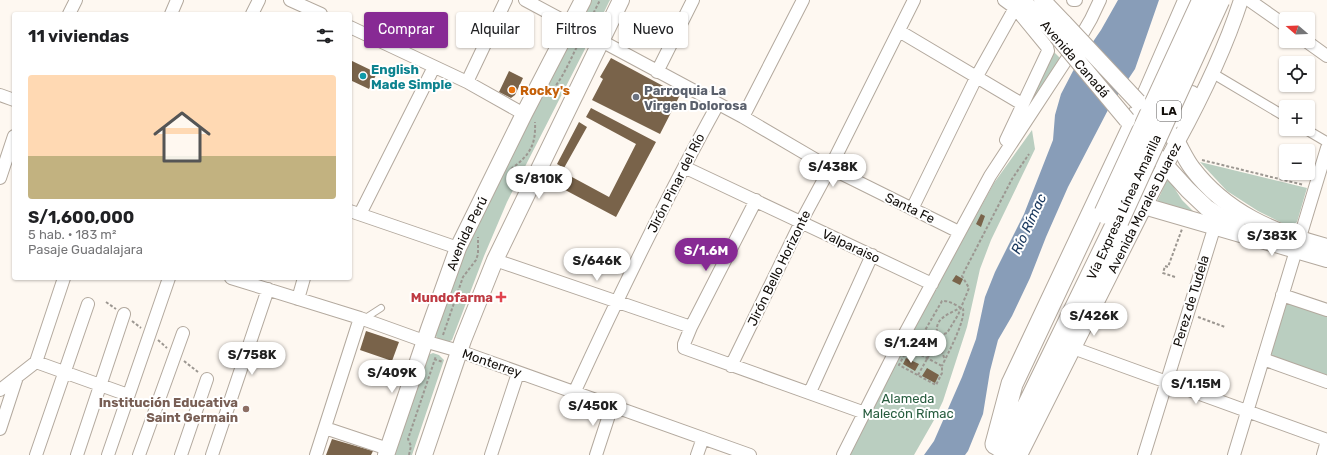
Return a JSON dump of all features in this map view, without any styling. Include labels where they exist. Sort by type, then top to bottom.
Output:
[{"type":"highway","points":[[996,451],[1012,384],[1130,123],[1141,104],[1189,0]]},
{"type":"highway","name":"Vía Expresa Línea Amarilla","points":[[1112,217],[1203,0]]},
{"type":"highway","name":"Vía Expresa Línea Amarilla","points":[[996,451],[1219,0]]},
{"type":"main road","name":"Avenida Perú","points":[[576,12],[582,0]]},
{"type":"main road","points":[[611,21],[622,0]]},
{"type":"main road","name":"Avenida Canadá","points":[[1042,0],[1056,35],[1130,123],[1174,155]]},
{"type":"main road","name":"Avenida Canadá","points":[[1018,4],[1141,104],[1164,127],[1174,155]]},
{"type":"main road","name":"Avenida Perú","points":[[387,452],[426,349],[458,248],[530,116],[560,48]]},
{"type":"main road","points":[[424,455],[459,352],[495,260],[598,48]]},
{"type":"main road","points":[[1174,155],[1188,190],[1207,208],[1216,222]]},
{"type":"main road","points":[[1174,155],[1199,176],[1228,204],[1250,217],[1285,234],[1298,245],[1327,259]]},
{"type":"main road","name":"Avenida Morales Duarez","points":[[1020,455],[1144,206],[1174,155]]},
{"type":"main road","points":[[1144,206],[1185,219],[1216,222],[1255,238],[1298,245],[1327,247]]},
{"type":"street","points":[[70,12],[76,0]]},
{"type":"street","points":[[172,12],[177,0]]},
{"type":"street","points":[[253,12],[259,0]]},
{"type":"street","points":[[290,0],[317,12]]},
{"type":"street","points":[[467,82],[506,0]]},
{"type":"street","name":"Santa Fe","points":[[524,0],[545,12]]},
{"type":"street","points":[[657,72],[694,0]]},
{"type":"street","points":[[743,117],[803,0]]},
{"type":"street","name":"Jirón Bello Horizonte","points":[[732,366],[801,222],[830,168],[914,0]]},
{"type":"street","name":"Avenida Canadá","points":[[1004,0],[1018,4]]},
{"type":"street","points":[[844,455],[897,348],[990,176],[1076,45],[1100,0]]},
{"type":"street","name":"Avenida Morales Duarez","points":[[1174,155],[1232,27],[1240,0]]},
{"type":"street","name":"Avenida Morales Duarez","points":[[1164,127],[1173,122],[1185,109],[1226,24],[1240,0]]},
{"type":"street","points":[[1249,0],[1279,21]]},
{"type":"street","points":[[912,210],[977,76],[1018,4]]},
{"type":"street","points":[[352,29],[467,82],[530,116]]},
{"type":"street","points":[[899,31],[1022,104]]},
{"type":"street","points":[[990,176],[1022,104],[1056,35]]},
{"type":"street","name":"Santa Fe","points":[[611,47],[743,117],[830,168],[959,232]]},
{"type":"street","points":[[1315,47],[1327,56]]},
{"type":"street","points":[[434,67],[355,213],[458,248]]},
{"type":"street","points":[[1212,73],[1279,113]]},
{"type":"street","points":[[0,95],[12,99]]},
{"type":"street","name":"Jirón Pinar del Río","points":[[574,392],[616,301],[684,167],[718,104]]},
{"type":"street","points":[[1315,135],[1327,142]]},
{"type":"street","points":[[0,178],[12,142]]},
{"type":"street","points":[[1234,455],[1327,148]]},
{"type":"street","name":"Valparaiso","points":[[684,167],[932,284]]},
{"type":"street","points":[[756,200],[691,327],[684,344],[684,348],[865,413]]},
{"type":"street","name":"Perez de Tudela","points":[[1144,455],[1216,222]]},
{"type":"street","points":[[810,392],[872,255]]},
{"type":"street","points":[[495,260],[691,327]]},
{"type":"street","points":[[0,390],[36,362],[63,280]]},
{"type":"street","points":[[108,455],[168,280]]},
{"type":"street","name":"Monterrey","points":[[238,280],[362,319],[426,349],[459,352],[750,455]]},
{"type":"street","points":[[298,299],[303,280]]},
{"type":"street","points":[[212,455],[268,289]]},
{"type":"street","points":[[1282,295],[1327,310]]},
{"type":"street","points":[[36,455],[88,304]]},
{"type":"street","points":[[77,455],[124,314]]},
{"type":"street","points":[[316,455],[362,319]]},
{"type":"street","points":[[139,455],[183,333]]},
{"type":"street","points":[[1073,348],[1327,440],[1323,455]]},
{"type":"street","points":[[1263,359],[1327,382]]},
{"type":"street","points":[[36,362],[128,395]]},
{"type":"street","points":[[491,455],[518,373]]},
{"type":"street","points":[[0,429],[17,377]]},
{"type":"street","points":[[182,455],[207,379]]},
{"type":"street","points":[[596,455],[612,406]]},
{"type":"street","points":[[325,428],[387,452]]},
{"type":"street","points":[[697,455],[703,438]]},
{"type":"lane","points":[[362,319],[381,308]]},
{"type":"path","points":[[594,12],[600,0]]},
{"type":"path","points":[[549,93],[560,80],[576,48]]},
{"type":"path","points":[[507,172],[524,158],[533,146],[536,133],[530,116]]},
{"type":"path","points":[[944,334],[947,334],[961,308],[969,288],[962,276],[1009,184],[1029,154]]},
{"type":"path","points":[[1174,155],[1315,188]]},
{"type":"path","points":[[1175,277],[1163,273],[1165,266],[1168,267],[1185,219]]},
{"type":"path","points":[[441,340],[464,277],[476,260],[478,254],[477,232]]},
{"type":"path","points":[[913,351],[942,301],[948,301],[963,309],[963,320],[942,366],[942,374],[936,385],[899,365],[908,348],[913,351],[942,366]]},
{"type":"path","points":[[937,332],[937,324],[941,318],[961,308]]},
{"type":"path","points":[[1188,313],[1225,327]]},
{"type":"path","points":[[916,346],[919,344],[928,346],[936,342]]},
{"type":"path","points":[[936,342],[938,349],[942,352],[945,360]]},
{"type":"path","points":[[918,375],[936,342]]},
{"type":"path","points":[[426,349],[434,359],[443,362]]},
{"type":"path","points":[[409,455],[411,446],[408,439],[436,354]]},
{"type":"green space","points":[[590,0],[610,0],[604,12],[585,12]]},
{"type":"green space","points":[[567,48],[585,48],[507,202],[484,256],[452,340],[448,342],[439,340],[435,335],[464,253],[484,208]]},
{"type":"green space","points":[[1051,49],[1061,59],[1016,126]]},
{"type":"green space","name":"Alameda Malecón Rímac","points":[[1032,130],[1035,149],[991,240],[980,269],[967,327],[943,401],[934,420],[914,455],[849,455],[900,353],[994,183]]},
{"type":"green space","points":[[1200,162],[1307,188],[1297,222],[1290,227],[1258,211],[1227,191]]},
{"type":"green space","points":[[1168,178],[1182,200],[1194,212],[1216,226],[1155,206]]},
{"type":"green space","points":[[1285,298],[1327,312],[1327,380],[1267,358]]},
{"type":"green space","points":[[433,353],[439,355],[444,360],[412,455],[394,455],[428,355]]},
{"type":"water","name":"Río Rímac","points":[[1118,0],[1159,0],[1135,69],[1109,108],[1068,187],[1030,278],[1012,316],[998,340],[990,371],[983,414],[968,451],[965,455],[924,455],[934,441],[962,377],[976,339],[985,297],[995,272],[1024,214],[1053,140],[1055,115],[1061,94],[1073,71],[1101,30]]},
{"type":"building","name":"Parroquia La Virgen Dolorosa","points":[[611,58],[680,95],[660,134],[592,100],[603,79],[600,77]]},
{"type":"building","name":"English Made Simple","points":[[352,61],[377,73],[369,89],[352,81]]},
{"type":"building","points":[[509,71],[523,78],[515,95],[511,98],[499,92]]},
{"type":"building","points":[[591,108],[656,142],[616,217],[552,183],[559,170],[609,197],[636,144],[586,117]]},
{"type":"building","points":[[579,122],[587,127],[564,168],[557,164]]},
{"type":"building","points":[[981,214],[985,216],[981,227],[976,224]]},
{"type":"building","points":[[956,275],[963,279],[960,285],[952,281]]},
{"type":"building","points":[[366,331],[399,342],[392,361],[360,350]]},
{"type":"building","points":[[906,358],[919,364],[915,371],[903,364]]},
{"type":"building","points":[[927,368],[939,375],[935,383],[922,376]]},
{"type":"building","points":[[332,439],[373,451],[371,455],[326,455]]},
{"type":"place","name":"English Made Simple","points":[[363,76]]},
{"type":"place","name":"Rocky's","points":[[512,90]]},
{"type":"place","name":"Parroquia La Virgen Dolorosa","points":[[636,97]]},
{"type":"place","name":"Mundofarma","points":[[501,297]]},
{"type":"place","name":"Institución Educativa Saint Germain","points":[[246,409]]}]
